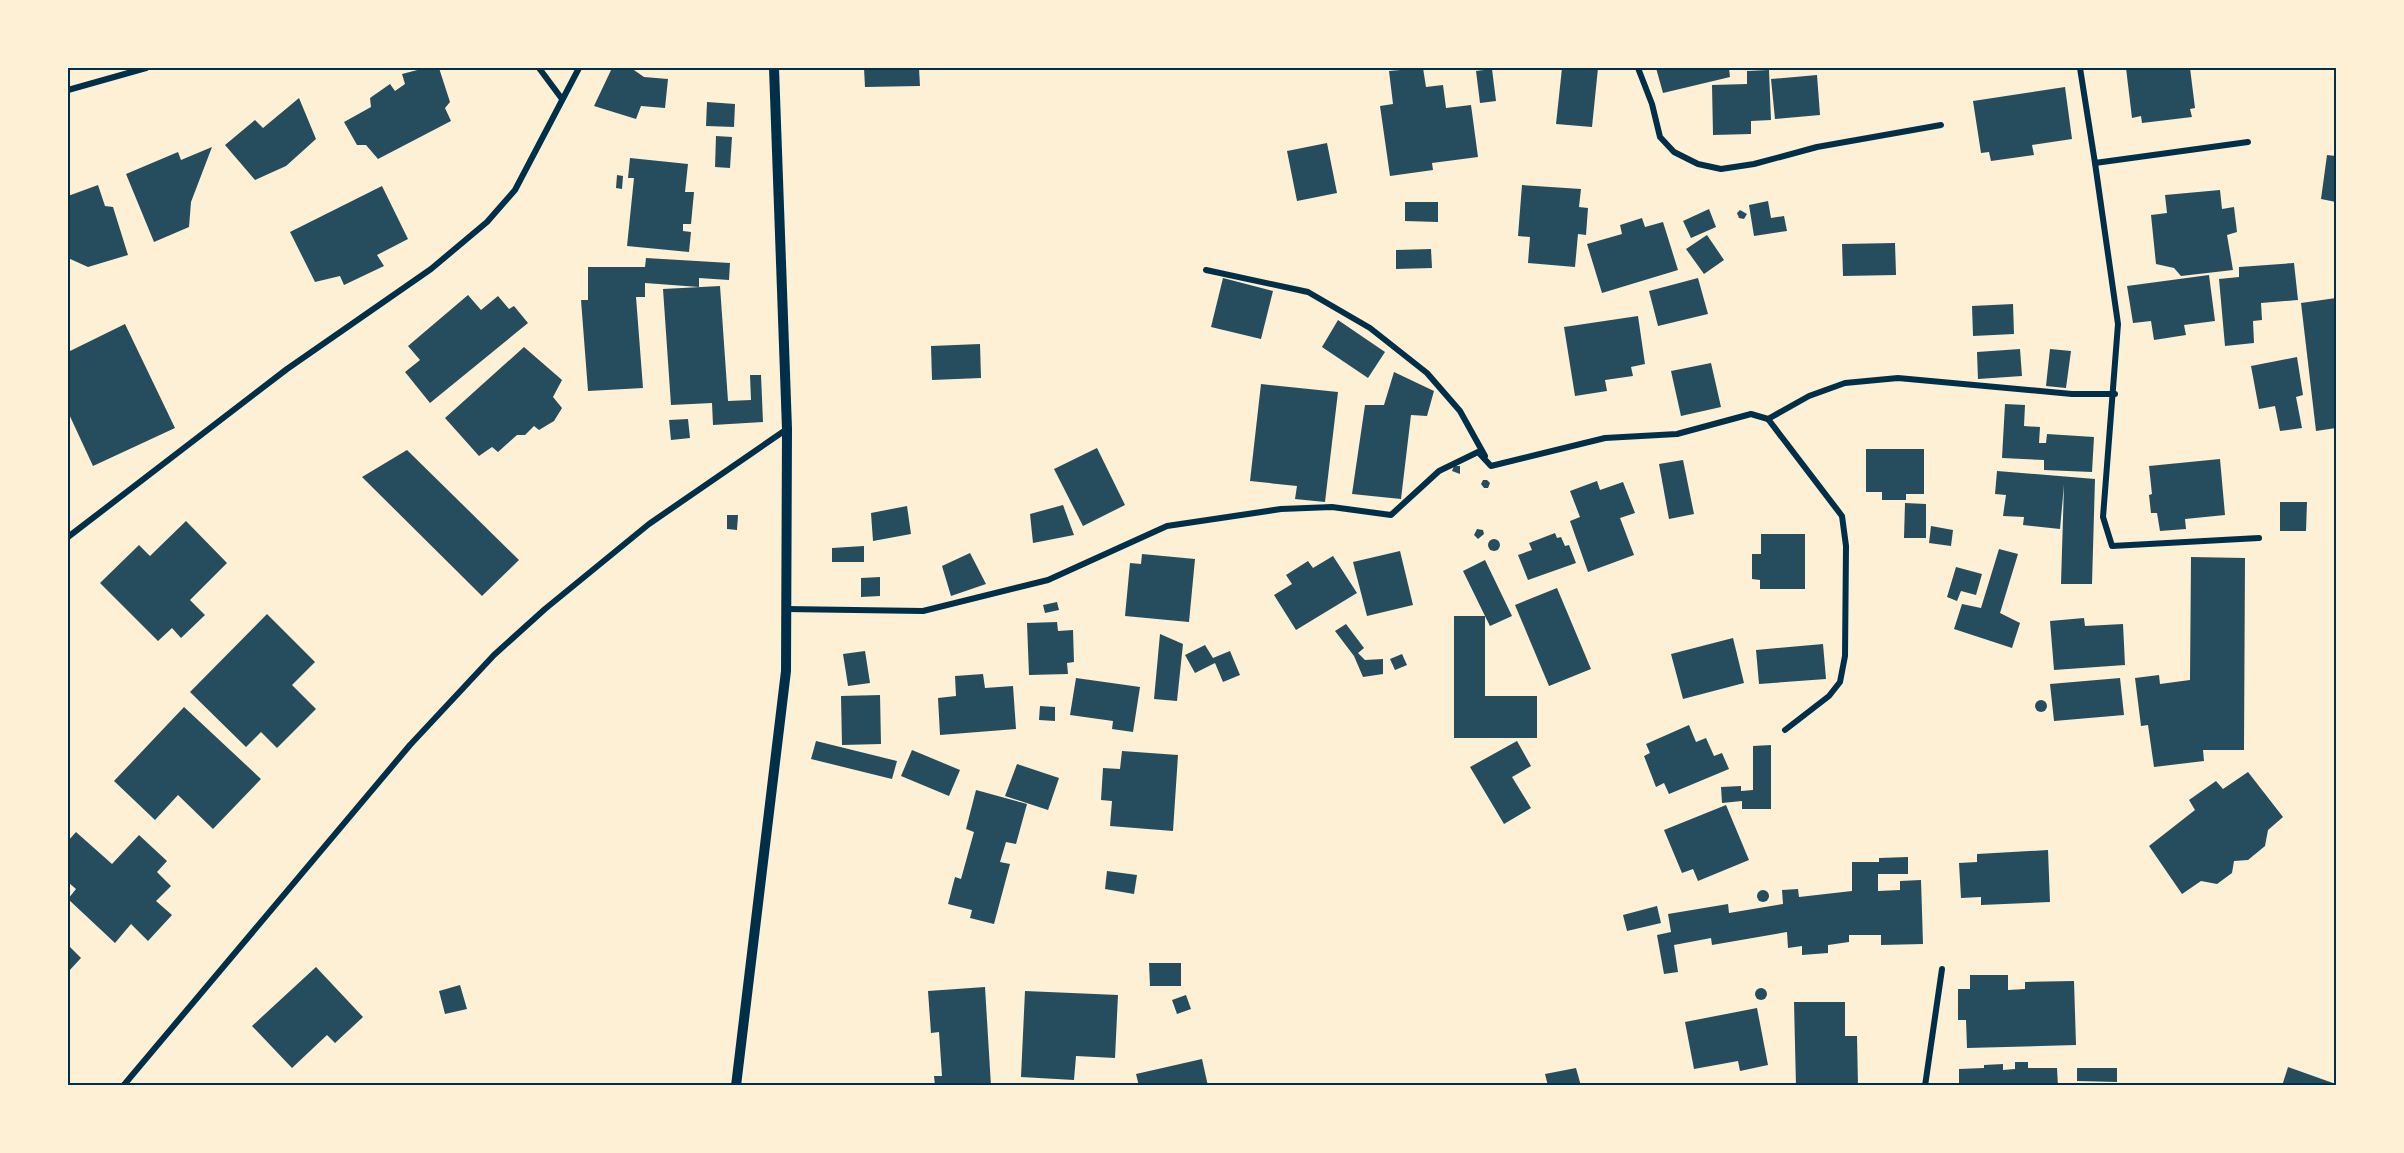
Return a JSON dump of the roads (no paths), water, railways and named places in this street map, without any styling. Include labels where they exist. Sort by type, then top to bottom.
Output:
[{"type":"street","points":[[68,90],[146,68]]},
{"type":"street","points":[[539,68],[562,99]]},
{"type":"street","points":[[68,537],[287,369],[430,269],[487,222],[515,190],[579,68]]},
{"type":"street","points":[[736,1086],[786,672],[787,429],[774,68]]},
{"type":"street","points":[[1638,68],[1652,104],[1660,137],[1674,152],[1690,160],[1721,169],[1754,164],[1817,147],[1941,125]]},
{"type":"street","points":[[2080,68],[2118,324],[2115,394],[2103,517],[2112,546],[2259,538]]},
{"type":"street","points":[[2095,163],[2248,142]]},
{"type":"street","points":[[1206,270],[1308,292],[1370,328],[1427,373],[1460,411],[1491,466]]},
{"type":"street","points":[[1768,419],[1809,396],[1845,383],[1898,378],[2072,394],[2115,394]]},
{"type":"street","points":[[1491,466],[1605,438],[1677,434],[1750,414],[1768,419],[1842,516],[1846,546],[1845,656],[1840,682],[1829,696],[1785,730]]},
{"type":"street","points":[[123,1086],[410,745],[494,655],[545,609],[649,524],[787,429]]},
{"type":"street","points":[[786,609],[924,611],[1048,580],[1167,526],[1291,509],[1332,507],[1391,515],[1439,471],[1448,466],[1478,452],[1491,466]]},
{"type":"street","points":[[1925,1086],[1942,969]]}]
